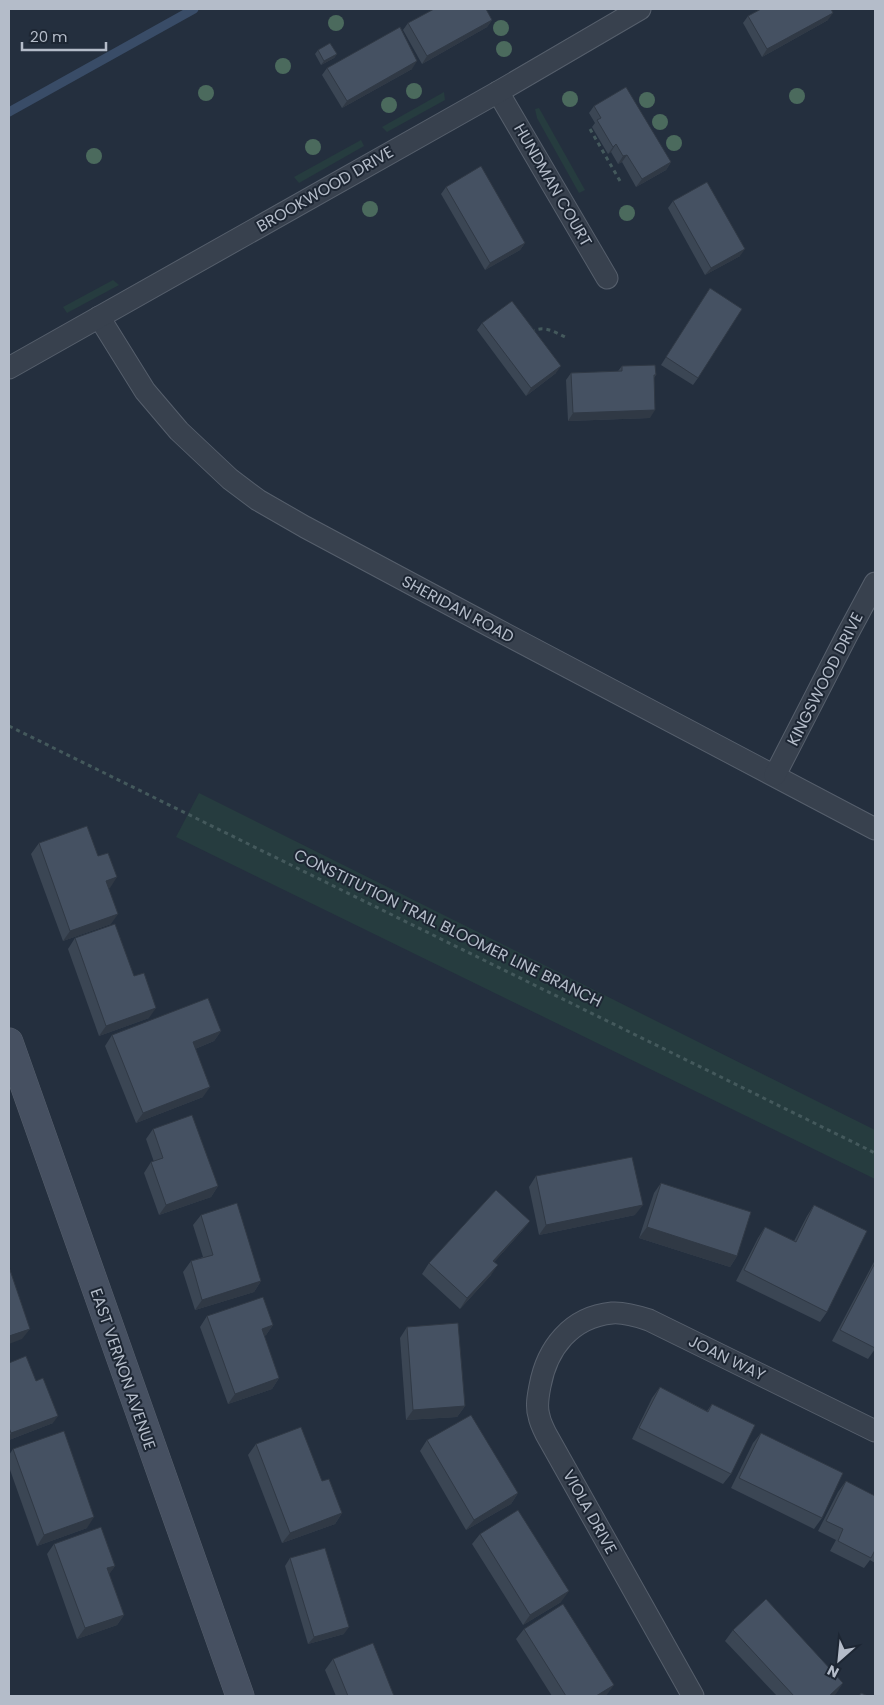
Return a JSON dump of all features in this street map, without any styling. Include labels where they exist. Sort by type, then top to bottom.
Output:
[{"type":"main road","name":"EAST VERNON AVENUE","points":[[9,1042],[240,1696]]},
{"type":"street","name":"BROOKWOOD DRIVE","points":[[9,368],[498,92],[640,9]]},
{"type":"street","name":"HUNDMAN COURT","points":[[498,92],[607,278]]},
{"type":"street","name":"SHERIDAN ROAD","points":[[99,317],[145,391],[179,431],[230,479],[258,500],[483,622],[875,829]]},
{"type":"street","name":"KINGSWOOD DRIVE","points":[[775,775],[875,583]]},
{"type":"street","name":"JOAN WAY","points":[[575,1326],[594,1316],[613,1313],[630,1314],[649,1320],[875,1431]]},
{"type":"street","name":"VIOLA DRIVE","points":[[575,1326],[554,1346],[546,1361],[538,1400],[538,1416],[546,1434],[693,1696]]},
{"type":"path","points":[[590,129],[620,180]]},
{"type":"path","points":[[530,333],[536,329],[545,328],[565,337]]},
{"type":"path","name":"CONSTITUTION TRAIL BLOOMER LINE BRANCH","points":[[9,726],[875,1153]]},
{"type":"green space","points":[[444,92],[445,100],[387,132],[382,127]]},
{"type":"green space","points":[[539,108],[585,190],[579,193],[537,118],[535,109]]},
{"type":"green space","points":[[361,140],[364,146],[299,183],[294,177]]},
{"type":"green space","points":[[113,280],[119,285],[67,313],[63,307]]},
{"type":"green space","points":[[199,793],[875,1130],[875,1179],[176,837]]},
{"type":"building","points":[[434,9],[486,9],[492,20],[427,56],[408,23]]},
{"type":"building","points":[[761,9],[831,9],[833,13],[767,49],[748,16]]},
{"type":"building","points":[[400,27],[417,61],[347,101],[327,68]]},
{"type":"building","points":[[330,43],[337,54],[324,61],[318,50]]},
{"type":"building","points":[[626,87],[671,162],[642,179],[627,155],[623,156],[616,144],[613,147],[597,120],[601,118],[594,106]]},
{"type":"building","points":[[481,166],[525,243],[490,263],[446,187]]},
{"type":"building","points":[[707,182],[745,249],[711,268],[673,201]]},
{"type":"building","points":[[710,288],[742,309],[698,378],[666,357]]},
{"type":"building","points":[[512,301],[561,366],[531,388],[482,323]]},
{"type":"building","points":[[655,365],[655,410],[573,413],[571,373],[622,371],[622,366]]},
{"type":"building","points":[[87,826],[98,856],[108,853],[117,877],[106,881],[118,914],[70,931],[39,843]]},
{"type":"building","points":[[115,924],[134,976],[144,973],[156,1008],[106,1026],[75,938]]},
{"type":"building","points":[[208,998],[221,1031],[193,1042],[210,1087],[143,1113],[112,1035]]},
{"type":"building","points":[[192,1115],[218,1186],[166,1205],[151,1162],[163,1158],[153,1129]]},
{"type":"building","points":[[632,1157],[643,1205],[546,1225],[536,1176]]},
{"type":"building","points":[[661,1183],[751,1212],[737,1256],[647,1227]]},
{"type":"building","points":[[496,1190],[530,1221],[493,1261],[498,1265],[467,1298],[429,1263]]},
{"type":"building","points":[[237,1203],[261,1281],[202,1300],[191,1261],[213,1255],[201,1215]]},
{"type":"building","points":[[814,1205],[867,1231],[827,1312],[744,1270],[765,1227],[796,1242]]},
{"type":"building","points":[[875,1263],[875,1348],[840,1330]]},
{"type":"building","points":[[9,1267],[30,1329],[9,1336]]},
{"type":"building","points":[[263,1297],[273,1325],[262,1329],[279,1378],[235,1394],[207,1316]]},
{"type":"building","points":[[458,1323],[465,1406],[413,1410],[407,1327]]},
{"type":"building","points":[[26,1356],[36,1381],[43,1378],[58,1416],[11,1433],[9,1428],[9,1363]]},
{"type":"building","points":[[660,1387],[708,1412],[712,1404],[755,1425],[731,1474],[639,1428]]},
{"type":"building","points":[[471,1415],[518,1493],[474,1520],[427,1440]]},
{"type":"building","points":[[301,1427],[322,1481],[329,1479],[342,1513],[290,1533],[256,1444]]},
{"type":"building","points":[[64,1431],[94,1517],[44,1535],[13,1449]]},
{"type":"building","points":[[761,1433],[843,1473],[822,1518],[739,1478]]},
{"type":"building","points":[[846,1481],[875,1496],[875,1550],[871,1558],[838,1541],[843,1529],[826,1521]]},
{"type":"building","points":[[518,1510],[569,1591],[530,1615],[480,1534]]},
{"type":"building","points":[[101,1527],[115,1566],[107,1568],[124,1615],[85,1628],[54,1544]]},
{"type":"building","points":[[325,1548],[349,1627],[314,1637],[290,1558]]},
{"type":"building","points":[[766,1599],[843,1683],[829,1696],[794,1696],[733,1630]]},
{"type":"building","points":[[563,1604],[614,1685],[596,1696],[566,1696],[524,1629]]},
{"type":"building","points":[[373,1643],[394,1696],[348,1696],[333,1659]]},
{"type":"waterway","points":[[9,112],[194,9]]}]
